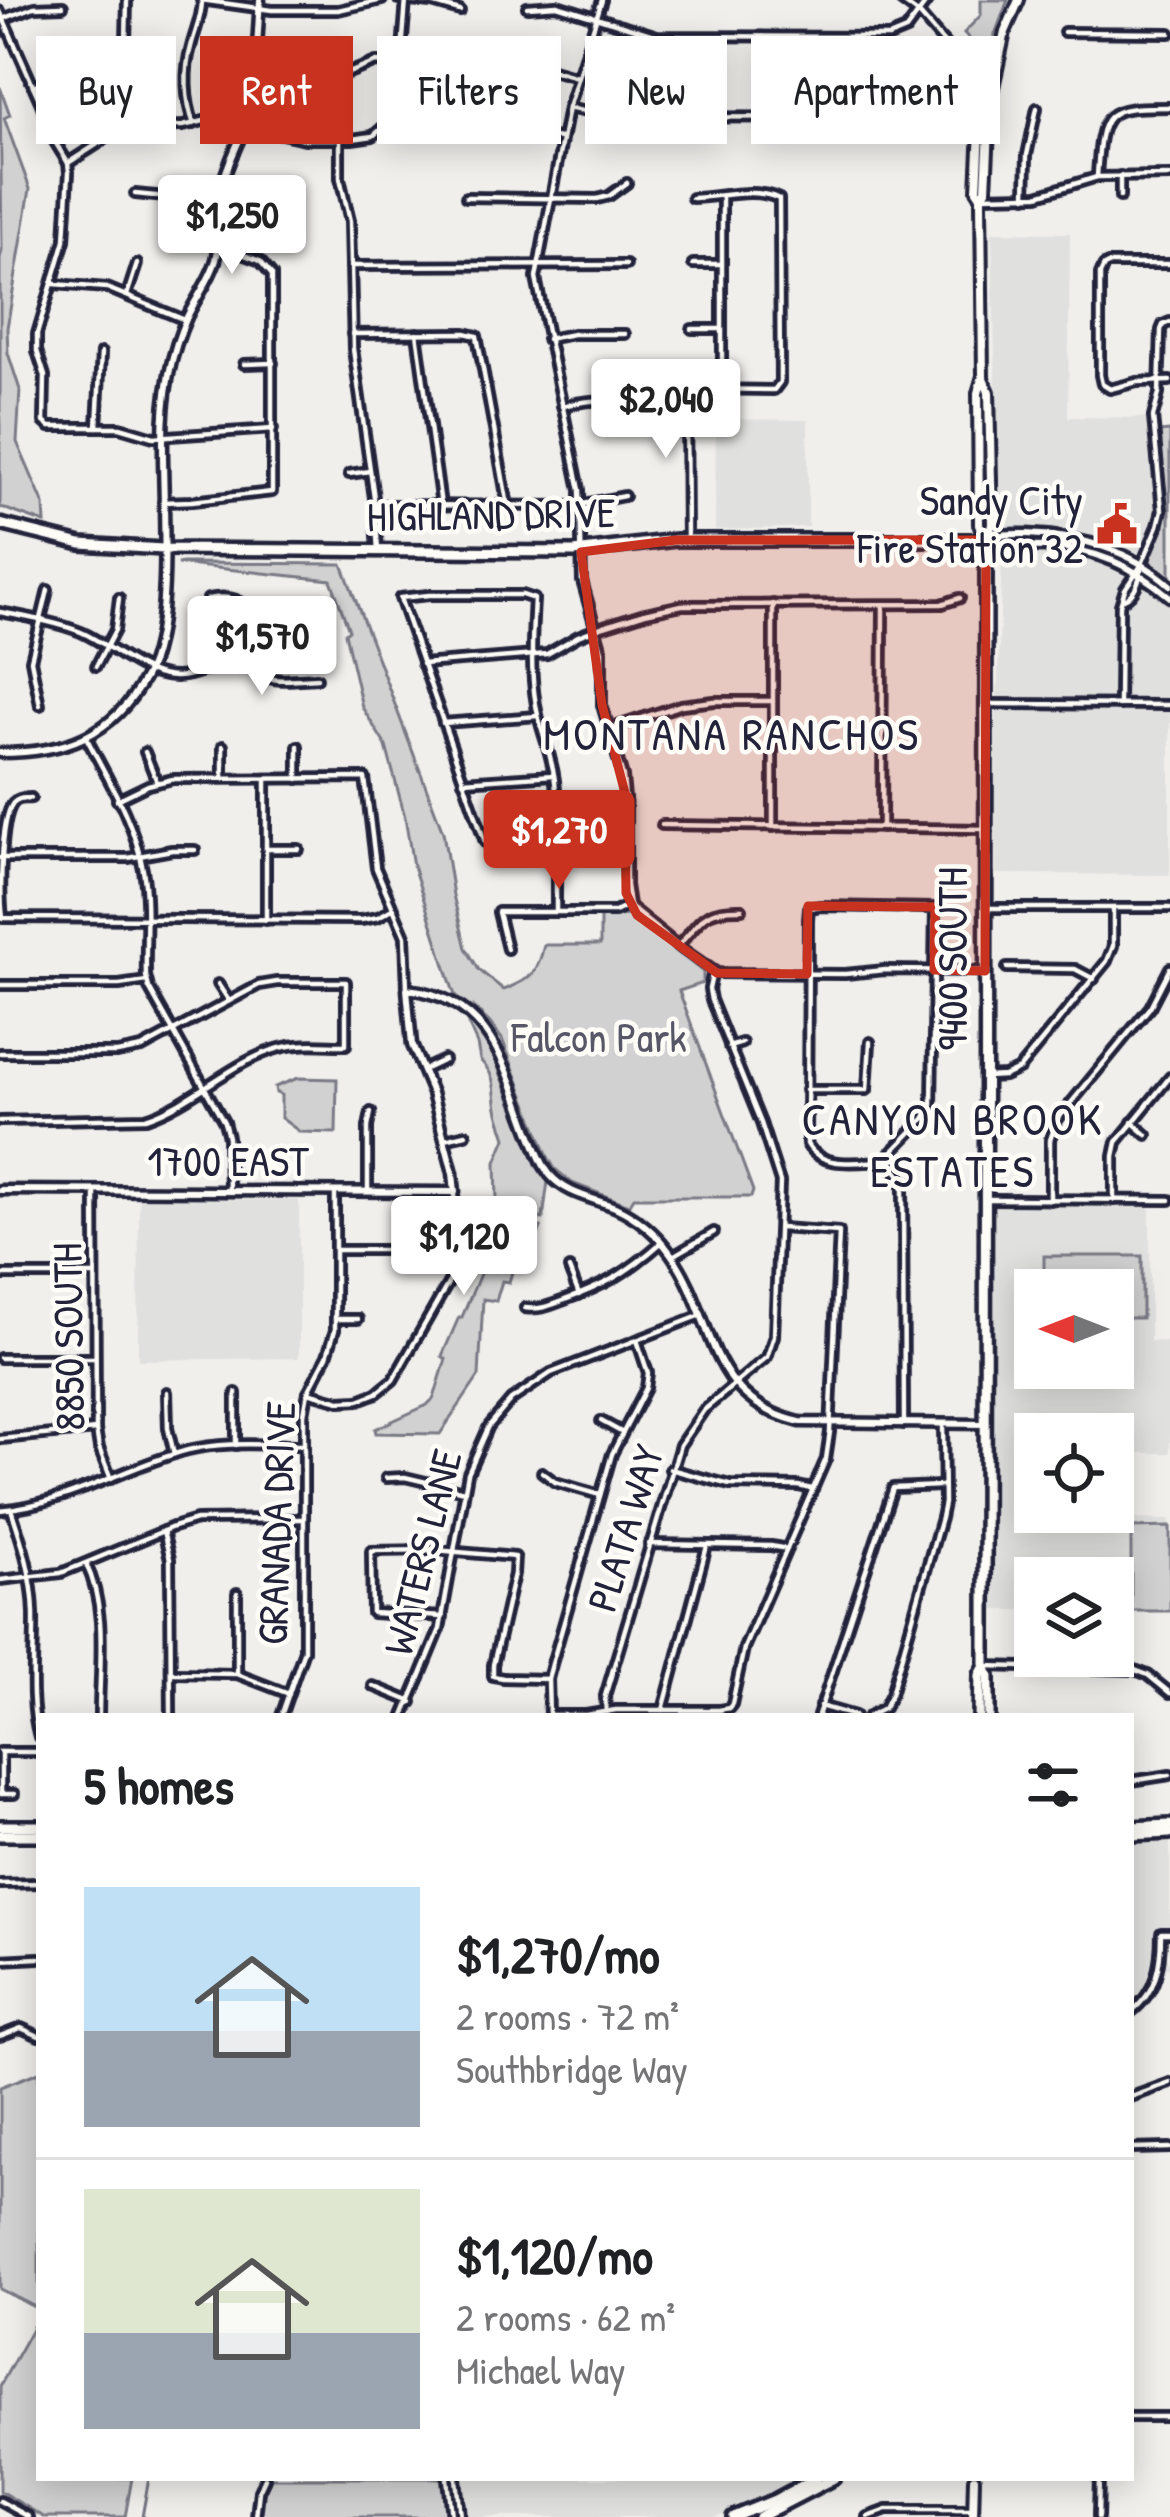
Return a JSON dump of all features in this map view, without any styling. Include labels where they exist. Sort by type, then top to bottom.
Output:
[{"type":"main road","name":"9400 SOUTH","points":[[989,1713],[985,1666],[986,540],[979,510],[978,393],[982,376],[981,196],[986,190],[986,120],[998,58],[1019,0]]},
{"type":"main road","name":"HIGHLAND DRIVE","points":[[0,524],[81,544],[163,549],[580,552],[687,540],[986,540]]},
{"type":"main road","name":"9400 SOUTH","points":[[979,1713],[980,1675],[985,1666]]},
{"type":"main road","points":[[1134,1831],[1170,1829]]},
{"type":"main road","points":[[0,1831],[36,1831]]},
{"type":"main road","points":[[733,2517],[810,2481]]},
{"type":"main road","points":[[759,2517],[829,2481]]},
{"type":"main road","points":[[973,2514],[974,2481]]},
{"type":"street","points":[[126,36],[127,0]]},
{"type":"street","points":[[194,124],[188,105],[188,63],[201,19],[201,0],[338,10],[382,0]]},
{"type":"street","points":[[402,36],[404,0],[460,11]]},
{"type":"street","points":[[602,0],[568,108],[537,266],[537,292],[581,505],[580,552],[585,596],[602,651],[602,705],[622,777],[629,905],[678,946],[722,974],[986,971]]},
{"type":"street","points":[[568,108],[609,117],[958,117],[958,59],[919,14],[900,0]]},
{"type":"street","points":[[526,7],[557,5],[657,36],[889,37],[906,30],[928,0]]},
{"type":"street","points":[[257,36],[260,4]]},
{"type":"street","points":[[63,6],[2,15],[49,132],[68,163],[66,232],[37,334],[38,359],[45,376],[42,415],[46,426],[120,428],[146,436],[273,429]]},
{"type":"street","points":[[1064,32],[1170,33]]},
{"type":"street","points":[[561,72],[577,77]]},
{"type":"street","points":[[1097,177],[1102,133],[1110,116],[1127,108],[1170,107]]},
{"type":"street","points":[[1026,196],[1027,155],[1037,108]]},
{"type":"street","points":[[176,126],[200,122]]},
{"type":"street","points":[[68,163],[98,144]]},
{"type":"street","points":[[0,753],[48,751],[86,737],[122,710],[149,671],[161,620],[168,374],[185,320],[215,265],[226,172],[238,144]]},
{"type":"street","points":[[340,144],[340,178],[350,221],[352,334],[378,551]]},
{"type":"street","points":[[1120,176],[1120,197]]},
{"type":"street","points":[[981,196],[1051,192],[1097,177],[1170,176]]},
{"type":"street","points":[[466,197],[604,198],[627,183]]},
{"type":"street","points":[[135,194],[264,202],[281,197]]},
{"type":"street","points":[[687,540],[687,395],[693,390],[774,390],[779,385],[779,203],[774,195],[692,198]]},
{"type":"street","points":[[722,198],[722,389]]},
{"type":"street","points":[[163,502],[272,491],[272,275],[260,261],[219,245]]},
{"type":"street","points":[[127,295],[137,264]]},
{"type":"street","points":[[693,264],[722,264]]},
{"type":"street","points":[[1170,264],[1108,264],[1101,269],[1100,380],[1110,389],[1170,381]]},
{"type":"street","points":[[351,266],[626,266]]},
{"type":"street","points":[[52,284],[96,286],[185,320]]},
{"type":"street","points":[[1119,704],[1119,613],[1162,510],[1154,424],[1161,330],[1168,322]]},
{"type":"street","points":[[692,329],[722,329]]},
{"type":"street","points":[[417,333],[441,505]]},
{"type":"street","points":[[352,334],[477,336],[508,506]]},
{"type":"street","points":[[547,339],[625,334]]},
{"type":"street","points":[[97,427],[101,353]]},
{"type":"street","points":[[244,364],[273,363]]},
{"type":"street","points":[[562,406],[606,401],[624,417]]},
{"type":"street","points":[[349,474],[370,471]]},
{"type":"street","points":[[375,506],[581,505],[624,496]]},
{"type":"street","name":"HIGHLAND DRIVE","points":[[986,540],[1001,534],[1063,536],[1102,546],[1170,585]]},
{"type":"street","name":"HIGHLAND DRIVE","points":[[1140,570],[1170,597]]},
{"type":"street","points":[[40,705],[30,665],[48,590]]},
{"type":"street","points":[[556,912],[556,831],[554,775],[538,716],[532,656],[534,599],[502,595],[400,598],[485,842],[522,841],[556,831],[589,824],[626,825]]},
{"type":"street","points":[[96,666],[118,621],[119,598]]},
{"type":"street","points":[[422,664],[554,652],[596,629],[682,605],[942,604],[960,598]]},
{"type":"street","points":[[208,599],[240,600],[268,633]]},
{"type":"street","points":[[773,603],[773,826]]},
{"type":"street","points":[[882,828],[883,604]]},
{"type":"street","points":[[0,612],[78,631],[149,671],[188,676],[245,650],[300,610]]},
{"type":"street","points":[[245,650],[261,676],[317,678]]},
{"type":"street","points":[[609,729],[681,705],[773,701]]},
{"type":"street","points":[[985,704],[1170,705]]},
{"type":"street","points":[[443,723],[538,716]]},
{"type":"street","points":[[86,737],[140,856],[147,981],[226,1130],[229,1191]]},
{"type":"street","points":[[223,746],[224,778]]},
{"type":"street","points":[[298,746],[298,778]]},
{"type":"street","points":[[145,752],[157,782]]},
{"type":"street","points":[[464,781],[554,775]]},
{"type":"street","points":[[266,778],[266,920]]},
{"type":"street","points":[[117,800],[172,779],[364,778],[376,868],[405,936],[409,1032],[445,1139],[455,1192],[456,1250],[446,1290],[393,1380],[359,1400],[340,1401],[308,1392]]},
{"type":"street","points":[[31,798],[8,809],[3,830],[3,918],[370,920],[394,908]]},
{"type":"street","points":[[662,825],[985,829]]},
{"type":"street","points":[[266,849],[299,849]]},
{"type":"street","points":[[1,858],[140,856],[195,850]]},
{"type":"street","points":[[507,949],[498,912],[615,912],[629,905]]},
{"type":"street","points":[[678,946],[707,913],[719,908],[742,909]]},
{"type":"street","points":[[809,908],[935,908],[932,1105],[887,1159],[833,1161],[814,1155],[807,1144],[807,974],[809,908]]},
{"type":"street","points":[[985,908],[1170,908]]},
{"type":"street","points":[[986,1077],[1019,1069],[1094,979],[1111,954],[1113,908]]},
{"type":"street","points":[[1007,968],[1076,969],[1094,979]]},
{"type":"street","points":[[1050,1200],[1050,1140],[1057,1120],[1150,1007],[1170,968]]},
{"type":"street","name":"PLATA WAY","points":[[606,1712],[605,1696],[680,1445],[713,1400],[766,1357],[772,1346],[780,1228],[778,1175],[710,994],[712,971]]},
{"type":"street","points":[[0,985],[147,981]]},
{"type":"street","points":[[0,1053],[130,1052],[268,983],[346,982],[346,1045],[279,1048],[166,1110],[135,1120],[0,1121]]},
{"type":"street","points":[[218,984],[229,1001]]},
{"type":"street","points":[[407,989],[451,1002],[484,1027],[553,1178],[626,1213],[662,1242],[673,1256],[717,1359],[755,1403],[800,1422],[986,1424]]},
{"type":"street","points":[[729,1047],[742,1042]]},
{"type":"street","points":[[806,1090],[867,1090],[870,1042]]},
{"type":"street","points":[[423,1070],[444,1060]]},
{"type":"street","points":[[1114,1200],[1115,1149],[1170,1077]]},
{"type":"street","points":[[368,1191],[370,1112]]},
{"type":"street","points":[[1132,1123],[1147,1136]]},
{"type":"street","points":[[445,1139],[466,1134]]},
{"type":"street","points":[[887,1159],[900,1175],[903,1188],[904,1424]]},
{"type":"street","name":"1700 EAST","points":[[0,1190],[455,1192]]},
{"type":"street","name":"8850 SOUTH","points":[[95,1190],[96,1430],[112,1479]]},
{"type":"street","name":"GRANADA DRIVE","points":[[284,1713],[304,1650],[304,1414],[308,1392],[332,1345],[334,1191]]},
{"type":"street","points":[[986,1199],[1170,1200]]},
{"type":"street","points":[[592,1713],[729,1708],[744,1648],[814,1490],[826,1459],[831,1424],[839,1232],[780,1228]]},
{"type":"street","points":[[673,1256],[714,1232]]},
{"type":"street","points":[[525,1308],[543,1309],[614,1280],[662,1242]]},
{"type":"street","points":[[335,1250],[456,1250]]},
{"type":"street","points":[[568,1269],[579,1295]]},
{"type":"street","points":[[0,1275],[95,1275]]},
{"type":"street","name":"WATERS LANE","points":[[406,1713],[442,1617],[464,1491],[489,1426],[511,1400],[550,1373],[700,1316]]},
{"type":"street","points":[[335,1319],[358,1319]]},
{"type":"street","points":[[548,1713],[548,1678],[600,1495],[621,1432],[648,1380],[637,1340]]},
{"type":"street","points":[[0,1358],[95,1358]]},
{"type":"street","points":[[167,1392],[174,1454]]},
{"type":"street","points":[[236,1393],[236,1445]]},
{"type":"street","points":[[601,1421],[621,1432]]},
{"type":"street","points":[[875,1713],[884,1708],[891,1694],[943,1510],[943,1424]]},
{"type":"street","points":[[0,1439],[96,1430]]},
{"type":"street","points":[[0,1510],[65,1497],[200,1448],[304,1445]]},
{"type":"street","points":[[670,1469],[730,1485],[814,1490]]},
{"type":"street","points":[[542,1472],[555,1482],[600,1495]]},
{"type":"street","points":[[386,1478],[405,1477],[464,1491]]},
{"type":"street","points":[[819,1713],[893,1488],[943,1486]]},
{"type":"street","points":[[12,1509],[31,1579],[36,1722]]},
{"type":"street","points":[[0,1580],[62,1573],[186,1522],[304,1519]]},
{"type":"street","points":[[163,1531],[170,1558],[171,1713]]},
{"type":"street","points":[[649,1544],[788,1550]]},
{"type":"street","points":[[663,1710],[707,1546]]},
{"type":"street","points":[[442,1617],[372,1613],[371,1551],[514,1557],[494,1676],[548,1678]]},
{"type":"street","points":[[86,1564],[99,1604],[99,1713]]},
{"type":"street","points":[[237,1593],[237,1674]]},
{"type":"street","points":[[985,1666],[1135,1670],[1170,1693]]},
{"type":"street","points":[[171,1672],[237,1674],[289,1694]]},
{"type":"street","points":[[373,1686],[412,1702]]},
{"type":"street","points":[[820,1706],[844,1713]]},
{"type":"street","points":[[14,1794],[1,1794],[1,1752],[36,1752]]},
{"type":"street","points":[[1134,1781],[1170,1775]]},
{"type":"street","points":[[0,1883],[36,1883]]},
{"type":"street","points":[[1134,2009],[1154,1984],[1161,1933],[1170,1933]]},
{"type":"street","points":[[0,1960],[36,1958]]},
{"type":"street","points":[[0,2036],[28,2029],[36,2034]]},
{"type":"street","points":[[1134,2096],[1170,2083]]},
{"type":"street","points":[[1134,2149],[1170,2148]]},
{"type":"street","points":[[1134,2417],[1170,2417]]},
{"type":"street","points":[[256,2517],[261,2481]]},
{"type":"street","points":[[447,2481],[451,2517]]},
{"type":"street","points":[[456,2481],[460,2517]]},
{"type":"street","points":[[1098,2517],[1099,2481]]},
{"type":"street","points":[[0,2501],[29,2517]]},
{"type":"street","points":[[868,2517],[881,2511],[973,2514]]},
{"type":"highlighted area","points":[[676,540],[986,540],[985,971],[934,970],[935,907],[808,906],[807,974],[717,973],[637,915],[626,893],[625,793],[602,705],[581,552]]},
{"type":"shaded area","points":[[992,232],[1070,233],[1068,417],[1150,418],[1158,505],[1140,552],[1075,532],[999,524]]},
{"type":"shaded area","points":[[716,419],[808,420],[808,527],[715,530]]},
{"type":"shaded area","points":[[1011,553],[1070,555],[1100,562],[1134,577],[1170,603],[1170,875],[996,874],[1002,559]]},
{"type":"shaded area","points":[[139,1199],[299,1200],[299,1358],[138,1360]]},
{"type":"shaded area","points":[[995,1205],[1150,1206],[1150,1341],[1170,1342],[1170,1453],[1134,1453],[1134,1413],[1014,1413],[1014,1533],[1134,1533],[1134,1519],[1170,1520],[1170,1611],[1134,1611],[1134,1557],[1014,1557],[1014,1610],[993,1610]]},
{"type":"shaded area","points":[[1170,1837],[1166,1955],[1170,1966],[1151,2001],[1134,2015],[1134,1839]]},
{"type":"shaded area","points":[[458,2481],[799,2481],[715,2517],[462,2517]]},
{"type":"green space","points":[[981,0],[1008,0],[994,36],[967,36],[964,33],[981,15]]},
{"type":"green space","points":[[0,87],[10,115],[4,118],[30,189],[7,328],[8,353],[20,390],[17,442],[44,505],[45,523],[0,507]]},
{"type":"green space","points":[[1170,431],[1170,579],[1150,558],[1167,510],[1159,432]]},
{"type":"green space","name":"Falcon Park","points":[[177,564],[342,564],[443,832],[466,948],[479,970],[504,990],[532,974],[544,945],[600,945],[600,917],[631,915],[703,972],[703,983],[679,991],[753,1191],[751,1197],[634,1197],[629,1205],[572,1183],[548,1157],[502,1039],[474,1008],[480,1033],[495,1059],[537,1167],[548,1181],[543,1219],[539,1218],[537,1226],[541,1227],[527,1266],[514,1265],[496,1301],[483,1299],[479,1376],[440,1434],[376,1433],[375,1429],[434,1398],[446,1359],[442,1356],[498,1242],[496,1162],[506,1138],[492,1077],[480,1060],[453,990],[413,866],[386,746],[362,707],[345,633],[349,630],[331,580]]},
{"type":"green space","points":[[298,1078],[337,1079],[336,1133],[300,1132],[281,1118],[281,1095],[275,1087]]},
{"type":"green space","points":[[1044,1256],[1142,1256],[1142,1318],[1134,1318],[1134,1269],[1044,1269]]},
{"type":"green space","points":[[1170,1527],[1170,1611],[1134,1611],[1134,1528]]},
{"type":"green space","points":[[36,2073],[36,2307],[0,2289],[0,2087]]},
{"type":"green space","points":[[36,2321],[36,2481],[131,2481],[125,2517],[44,2517],[0,2491],[0,2386]]},
{"type":"green space","points":[[270,2481],[443,2481],[447,2517],[262,2517]]},
{"type":"waterway","points":[[142,2517],[148,2481]]},
{"type":"place","name":"Sandy City Fire Station 32","points":[[1117,524]]},
{"type":"district","name":"MONTANA RANCHOS","points":[[732,734]]},
{"type":"district","name":"CANYON BROOK ESTATES","points":[[953,1145]]}]
